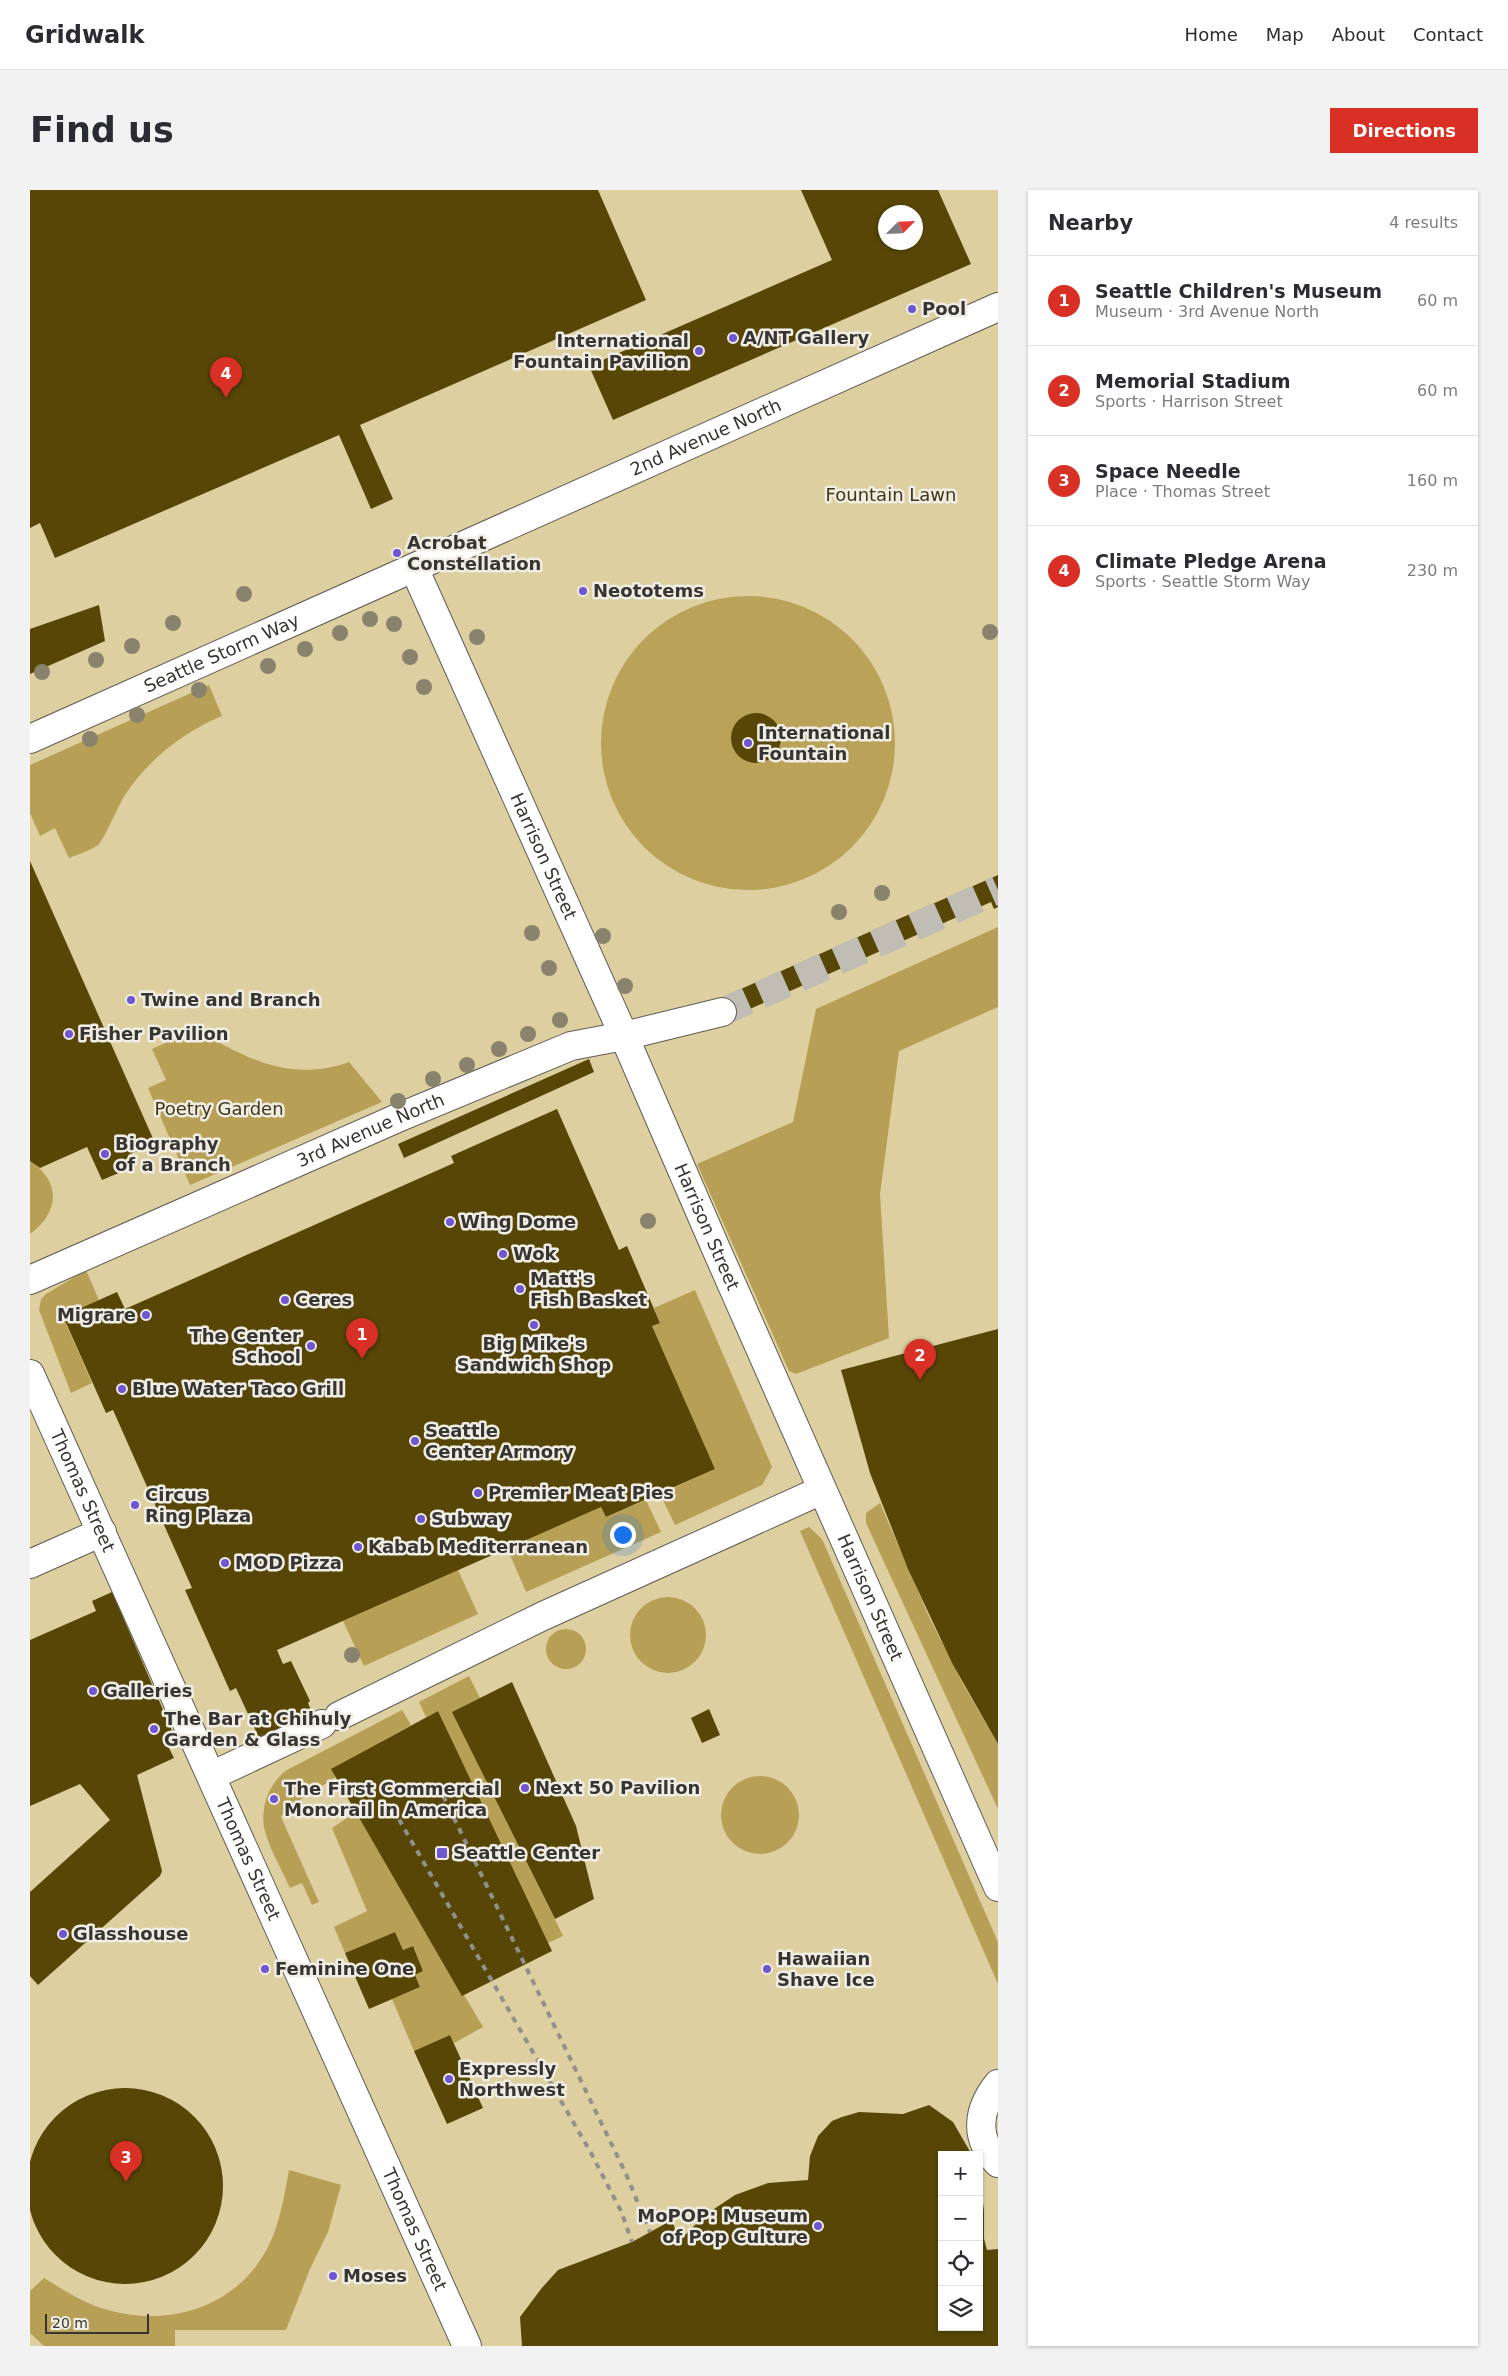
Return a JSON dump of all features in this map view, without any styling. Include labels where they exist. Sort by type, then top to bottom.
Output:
[{"type":"street","name":"2nd Avenue North","points":[[414,568],[998,307]]},
{"type":"street","name":"Seattle Storm Way","points":[[30,739],[414,568]]},
{"type":"street","name":"Harrison Street","points":[[414,568],[624,1036],[998,1887]]},
{"type":"street","name":"3rd Avenue North","points":[[30,1280],[400,1117],[571,1046],[624,1036],[722,1012]]},
{"type":"street","name":"Thomas Street","points":[[30,1374],[467,2346]]},
{"type":"street","points":[[211,1776],[331,1720],[543,1616],[822,1490]]},
{"type":"street","points":[[30,1564],[102,1532]]},
{"type":"street","points":[[998,2084],[987,2098],[981,2116],[982,2136],[989,2154],[998,2164]]},
{"type":"green space","name":"Seattle Center","points":[[30,190],[998,190],[998,2346],[30,2346]]},
{"type":"green space","points":[[209,685],[222,716],[180,739],[144,770],[125,795],[98,845],[69,858],[55,828],[40,836],[30,813],[30,765]]},
{"type":"green space","points":[[998,927],[998,1007],[899,1051],[880,1194],[889,1338],[796,1374],[789,1371],[697,1164],[793,1122],[816,1009]]},
{"type":"green space","name":"Poetry Garden","points":[[196,1029],[250,1058],[269,1064],[307,1070],[328,1068],[349,1062],[382,1102],[190,1185],[148,1088],[166,1080],[152,1049]]},
{"type":"green space","points":[[30,1161],[48,1178],[53,1198],[47,1217],[30,1234]]},
{"type":"green space","points":[[86,1270],[99,1300],[63,1317],[92,1383],[71,1393],[39,1310],[41,1299],[46,1294]]},
{"type":"green space","points":[[695,1290],[772,1467],[762,1485],[675,1525],[660,1494],[715,1469],[652,1326],[660,1322],[654,1308]]},
{"type":"green space","points":[[646,1500],[661,1532],[526,1592],[507,1548],[601,1507],[606,1517]]},
{"type":"green space","points":[[880,1503],[930,1619],[963,1684],[998,1744],[998,1809],[866,1523],[866,1513]]},
{"type":"green space","points":[[809,1527],[822,1539],[998,1942],[998,1984],[800,1531]]},
{"type":"green space","points":[[458,1570],[478,1614],[364,1666],[343,1621]]},
{"type":"green space","points":[[661,1597],[675,1597],[689,1603],[700,1614],[706,1628],[703,1650],[695,1662],[675,1673],[661,1673],[647,1667],[636,1656],[630,1642],[630,1628],[636,1614],[647,1603]]},
{"type":"green space","points":[[570,1629],[577,1632],[583,1638],[586,1649],[585,1657],[577,1666],[570,1669],[562,1669],[555,1666],[547,1657],[546,1645],[549,1638],[558,1630]]},
{"type":"green space","points":[[469,1676],[480,1698],[453,1712],[563,1936],[548,1943],[438,1711],[426,1717],[419,1702]]},
{"type":"green space","points":[[402,1710],[411,1725],[332,1769],[336,1777],[287,1808],[281,1817],[319,1902],[312,1905],[302,1883],[290,1888],[273,1853],[263,1823],[267,1797],[275,1782],[287,1770]]},
{"type":"green space","points":[[760,1776],[775,1779],[788,1787],[796,1800],[799,1815],[796,1830],[788,1843],[775,1851],[760,1854],[745,1851],[732,1843],[724,1830],[721,1815],[724,1800],[732,1787],[745,1779]]},
{"type":"green space","points":[[356,1812],[483,2027],[454,2043],[450,2035],[414,2051],[392,1999],[420,1987],[415,1975],[423,1971],[413,1946],[403,1950],[395,1932],[345,1953],[334,1927],[367,1911],[332,1828]]},
{"type":"green space","points":[[289,2170],[341,2185],[328,2232],[310,2269],[286,2330],[175,2330],[175,2346],[44,2346],[30,2333],[30,2291],[44,2278],[75,2297],[91,2304],[133,2315],[158,2316],[183,2313],[206,2305],[227,2294],[245,2278],[261,2259],[273,2236],[281,2212]]},
{"type":"shaded area","name":"International Fountain","points":[[748,596],[777,599],[804,607],[830,621],[852,639],[870,661],[884,687],[892,714],[895,743],[892,772],[884,799],[870,825],[852,847],[830,865],[804,879],[777,887],[748,890],[719,887],[692,879],[666,865],[644,847],[626,825],[612,799],[604,772],[601,743],[604,714],[612,687],[626,661],[644,639],[666,621],[692,607],[719,599]]},
{"type":"building","points":[[30,190],[598,190],[646,300],[360,425],[393,499],[371,509],[339,435],[55,558],[40,523],[30,528]]},
{"type":"building","points":[[801,190],[938,190],[971,264],[613,420],[589,366],[832,260]]},
{"type":"building","points":[[99,605],[105,641],[30,674],[30,629]]},
{"type":"building","points":[[756,713],[765,715],[776,724],[781,738],[779,747],[770,758],[756,763],[747,761],[736,752],[731,738],[733,729],[742,718]]},
{"type":"building","name":"Fisher Pavilion","points":[[30,861],[155,1143],[128,1155],[133,1167],[102,1180],[87,1147],[40,1168],[30,1161]]},
{"type":"building","points":[[998,875],[998,907],[994,909],[991,902],[725,1020],[716,1000]]},
{"type":"building","points":[[589,1059],[594,1072],[404,1158],[398,1144]]},
{"type":"building","name":"Seattle Center Armory","points":[[557,1109],[619,1250],[627,1246],[660,1323],[652,1326],[715,1469],[606,1517],[601,1507],[277,1650],[283,1664],[291,1661],[310,1701],[308,1703],[314,1717],[260,1740],[236,1688],[230,1691],[185,1590],[192,1588],[113,1410],[106,1413],[63,1316],[117,1292],[125,1309],[454,1163],[451,1156]]},
{"type":"building","points":[[998,1329],[998,1744],[952,1663],[908,1569],[870,1473],[841,1370]]},
{"type":"building","name":"Galleries","points":[[112,1592],[177,1742],[168,1746],[174,1758],[137,1775],[162,1871],[160,1876],[38,1985],[30,1976],[30,1892],[110,1820],[80,1784],[30,1806],[30,1640],[96,1611],[92,1601]]},
{"type":"building","name":"Next 50 Pavilion","points":[[512,1682],[576,1826],[594,1899],[555,1919],[452,1712]]},
{"type":"building","points":[[709,1709],[720,1735],[702,1743],[691,1718]]},
{"type":"building","name":"Seattle Center","points":[[438,1711],[552,1951],[462,1996],[331,1769]]},
{"type":"building","points":[[395,1932],[403,1950],[413,1946],[423,1971],[415,1975],[420,1987],[369,2009],[345,1953]]},
{"type":"building","name":"Expressly Northwest","points":[[450,2035],[483,2108],[447,2124],[414,2051]]},
{"type":"building","points":[[115,2088],[135,2088],[163,2095],[187,2110],[201,2124],[216,2148],[223,2176],[223,2196],[216,2224],[201,2248],[187,2262],[163,2277],[135,2284],[115,2284],[87,2277],[63,2262],[49,2248],[34,2224],[27,2196],[27,2176],[34,2148],[49,2124],[63,2110],[87,2095]]},
{"type":"building","name":"MoPOP: Museum of Pop Culture","points":[[929,2105],[953,2122],[970,2151],[938,2151],[938,2331],[983,2331],[983,2203],[984,2239],[987,2250],[998,2249],[998,2346],[522,2346],[520,2317],[558,2270],[632,2242],[672,2220],[679,2241],[705,2215],[735,2195],[768,2183],[808,2180],[810,2156],[818,2136],[832,2121],[859,2112],[903,2114]]},
{"type":"tunnel","points":[[722,1012],[998,890]]},
{"type":"railway","points":[[438,1785],[626,2174],[650,2232]]},
{"type":"railway","points":[[393,1809],[591,2153],[621,2211],[632,2242]]},
{"type":"place","name":"Pool","points":[[912,309]]},
{"type":"place","name":"A/NT Gallery","points":[[733,338]]},
{"type":"place","name":"International Fountain Pavilion","points":[[699,351]]},
{"type":"place","name":"Climate Pledge Arena","points":[[226,398]]},
{"type":"place","name":"Acrobat Constellation","points":[[397,553]]},
{"type":"place","name":"Neototems","points":[[583,591]]},
{"type":"place","name":"International Fountain","points":[[748,743]]},
{"type":"place","name":"Twine and Branch","points":[[131,1000]]},
{"type":"place","name":"Fisher Pavilion","points":[[69,1034]]},
{"type":"place","name":"Biography of a Branch","points":[[105,1154]]},
{"type":"place","name":"Wing Dome","points":[[450,1222]]},
{"type":"place","name":"Wok","points":[[503,1254]]},
{"type":"place","name":"Matt's Fish Basket","points":[[520,1289]]},
{"type":"place","name":"Ceres","points":[[285,1300]]},
{"type":"place","name":"Migrare","points":[[146,1315]]},
{"type":"place","name":"Big Mike's Sandwich Shop","points":[[534,1325]]},
{"type":"place","name":"The Center School","points":[[311,1346]]},
{"type":"place","name":"Seattle Children's Museum","points":[[362,1359]]},
{"type":"place","name":"Memorial Stadium","points":[[920,1380]]},
{"type":"place","name":"Blue Water Taco Grill","points":[[122,1389]]},
{"type":"place","name":"Seattle Center Armory","points":[[415,1441]]},
{"type":"place","name":"Premier Meat Pies","points":[[478,1493]]},
{"type":"place","name":"Circus Ring Plaza","points":[[135,1505]]},
{"type":"place","name":"Subway","points":[[421,1519]]},
{"type":"place","name":"Kabab Mediterranean","points":[[358,1547]]},
{"type":"place","name":"MOD Pizza","points":[[225,1563]]},
{"type":"place","name":"Galleries","points":[[93,1691]]},
{"type":"place","name":"The Bar at Chihuly Garden & Glass","points":[[154,1729]]},
{"type":"place","name":"Next 50 Pavilion","points":[[525,1788]]},
{"type":"place","name":"The First Commercial Monorail in America","points":[[274,1799]]},
{"type":"place","name":"Seattle Center","points":[[442,1853]]},
{"type":"place","name":"Glasshouse","points":[[63,1934]]},
{"type":"place","name":"Feminine One","points":[[265,1969]]},
{"type":"place","name":"Hawaiian Shave Ice","points":[[767,1969]]},
{"type":"place","name":"Expressly Northwest","points":[[449,2079]]},
{"type":"place","name":"Space Needle","points":[[126,2182]]},
{"type":"place","name":"MoPOP: Museum of Pop Culture","points":[[818,2226]]},
{"type":"place","name":"Moses","points":[[333,2276]]},
{"type":"park label","name":"Fountain Lawn","points":[[891,495]]}]
